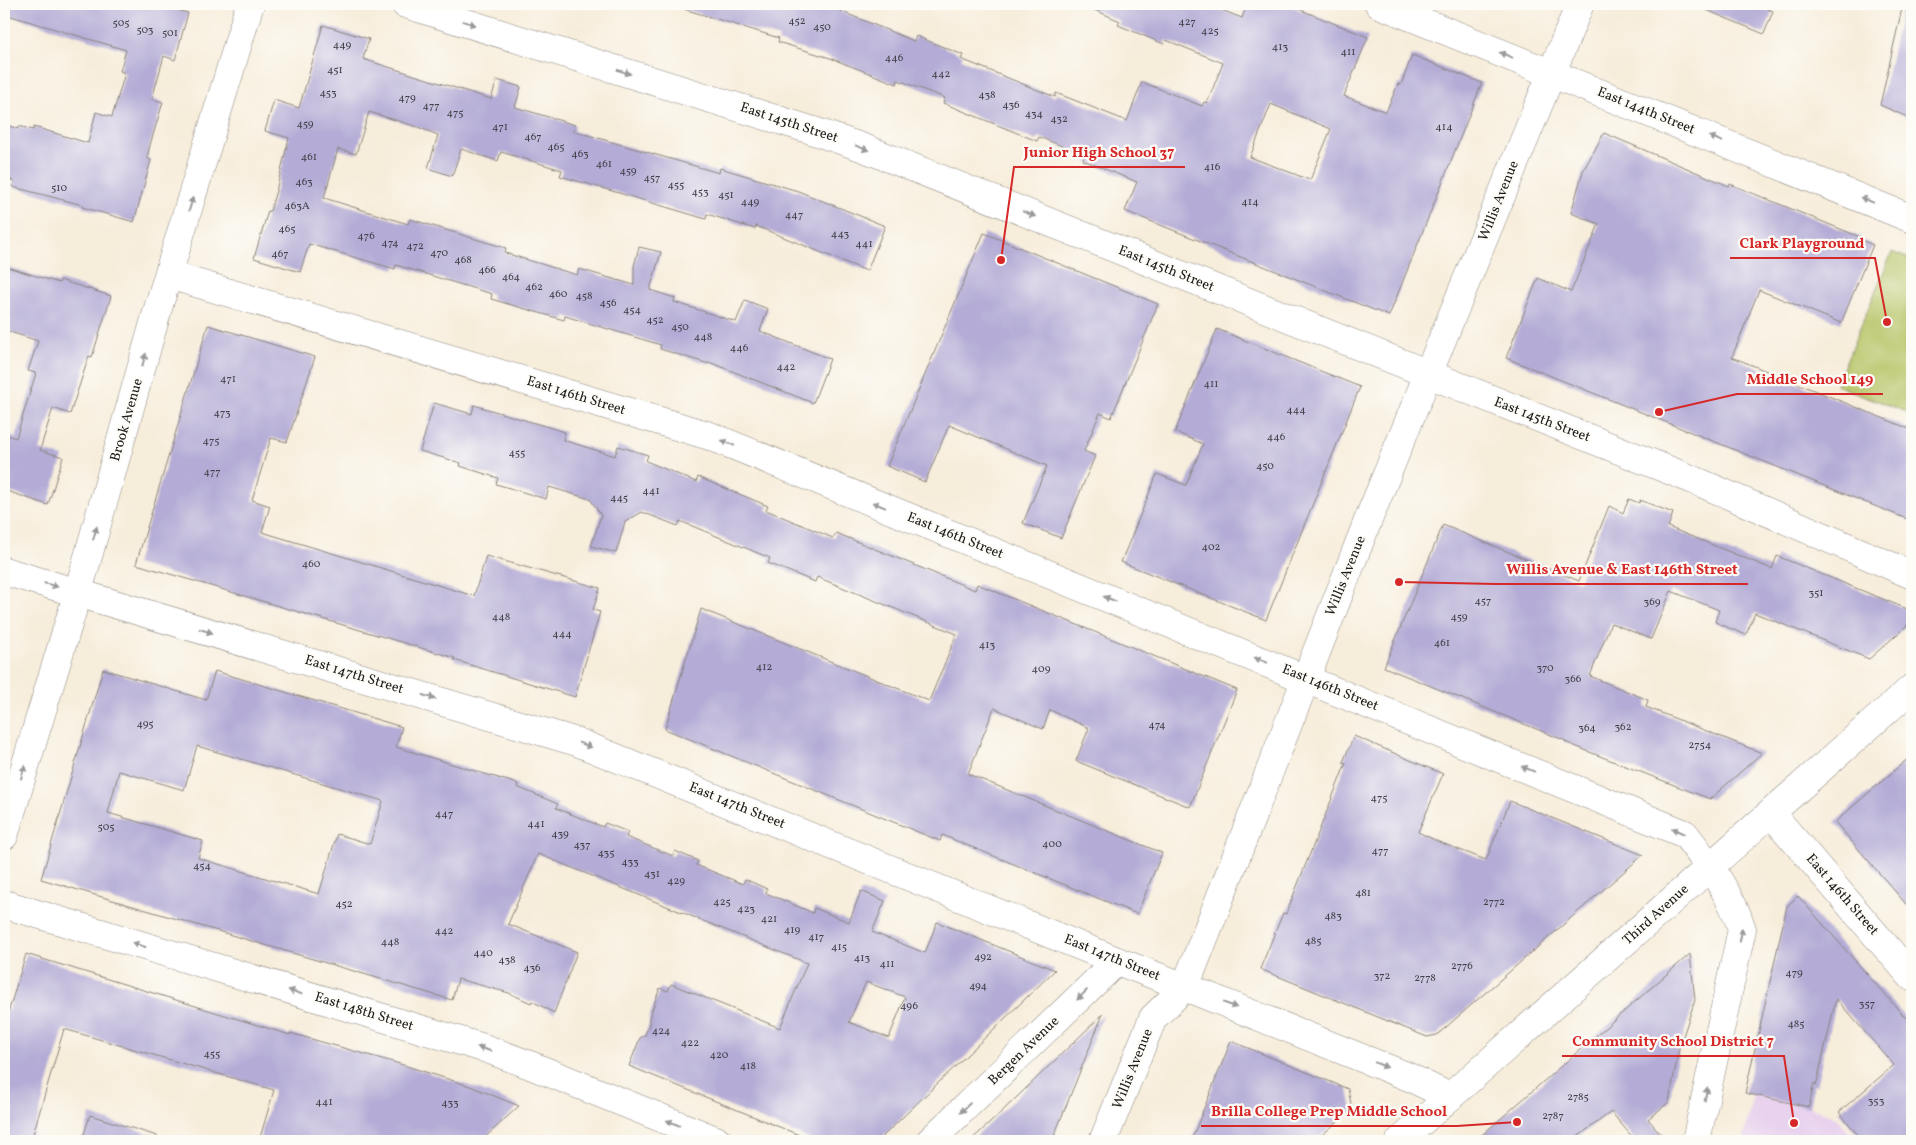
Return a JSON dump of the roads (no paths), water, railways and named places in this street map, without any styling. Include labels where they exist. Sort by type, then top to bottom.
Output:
[{"type":"street","name":"Brook Avenue","points":[[4,836],[78,592],[169,275],[250,4]]},
{"type":"street","name":"East 145th Street","points":[[406,4],[864,148],[1701,483],[1912,575]]},
{"type":"street","name":"East 144th Street","points":[[1379,4],[1912,218]]},
{"type":"street","name":"Willis Avenue","points":[[1103,1141],[1153,1018],[1185,987],[1306,678],[1580,4]]},
{"type":"street","name":"East 146th Street","points":[[169,275],[710,436],[1685,834],[1710,866],[1736,908],[1742,928],[1696,1141]]},
{"type":"street","name":"East 147th Street","points":[[4,571],[577,742],[1401,1074],[1450,1097]]},
{"type":"street","name":"Third Avenue","points":[[1400,1141],[1912,688]]},
{"type":"street","name":"East 146th Street","points":[[1771,813],[1912,977]]},
{"type":"street","name":"East 148th Street","points":[[4,904],[487,1050],[530,1065],[718,1141]]},
{"type":"street","name":"Bergen Avenue","points":[[930,1141],[1118,961]]},
{"type":"place","name":"Junior High School 37","points":[[1001,260]]},
{"type":"place","name":"Clark Playground","points":[[1887,322]]},
{"type":"place","name":"Middle School 149","points":[[1659,412]]},
{"type":"place","name":"Willis Avenue & East 146th Street","points":[[1399,582]]},
{"type":"place","name":"Brilla College Prep Middle School","points":[[1517,1122]]},
{"type":"place","name":"Community School District 7","points":[[1794,1123]]}]
